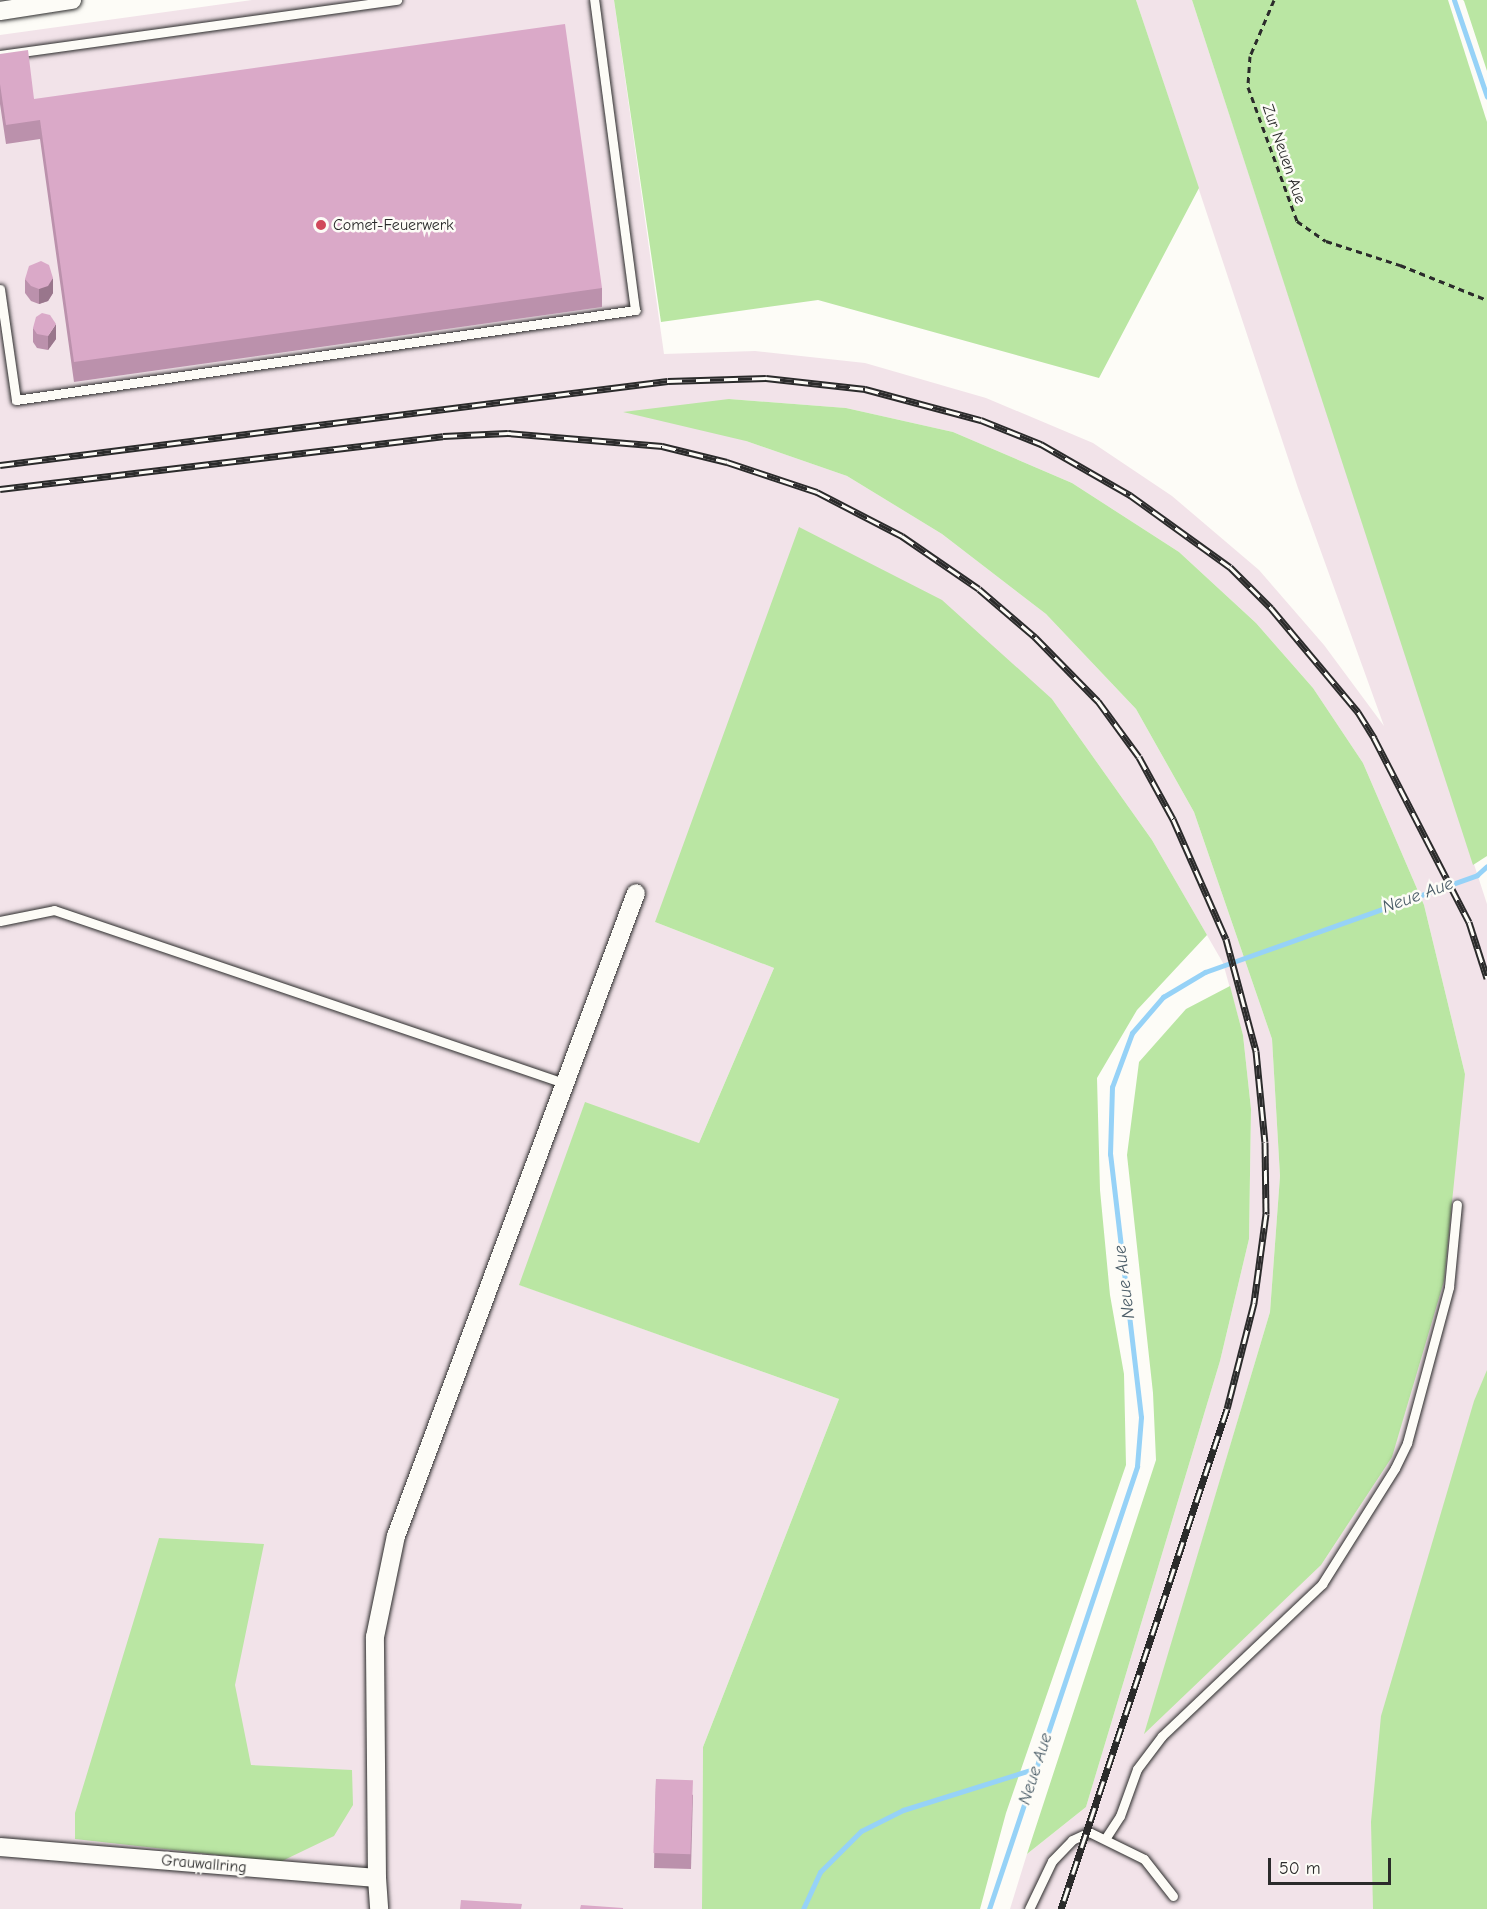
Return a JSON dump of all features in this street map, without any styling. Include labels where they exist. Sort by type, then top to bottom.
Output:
[{"type":"street","points":[[0,10],[72,0]]},
{"type":"street","points":[[379,1909],[375,1637],[396,1536],[636,892]]},
{"type":"street","name":"Grauwallring","points":[[0,1847],[377,1878]]},
{"type":"lane","points":[[0,55],[397,0]]},
{"type":"lane","points":[[0,289],[16,400],[635,310],[594,0]]},
{"type":"lane","points":[[0,921],[54,910],[564,1083]]},
{"type":"lane","points":[[1105,1839],[1120,1816],[1137,1768],[1162,1736],[1322,1584],[1395,1468],[1407,1443],[1449,1287],[1457,1204]]},
{"type":"lane","points":[[1029,1909],[1052,1862],[1072,1840],[1089,1832],[1144,1859],[1173,1896]]},
{"type":"path","name":"Zur Neuen Aue","points":[[1274,0],[1250,56],[1248,87],[1297,221],[1326,241],[1401,265],[1487,300]]},
{"type":"shaded area","points":[[252,0],[614,0],[664,354],[755,351],[865,363],[986,398],[1093,443],[1172,496],[1259,570],[1324,645],[1384,726],[1298,488],[1136,0],[1192,0],[1487,904],[1487,1909],[1010,1909],[1027,1854],[1086,1807],[1220,1361],[1249,1239],[1251,1109],[1243,1035],[1223,963],[1152,840],[1052,699],[655,922],[774,968],[699,1143],[585,1103],[520,1285],[839,1399],[703,1747],[702,1909],[0,1909],[0,35]],"holes":[[[729,399],[846,408],[953,432],[1072,483],[1179,552],[1256,623],[1313,688],[1363,763],[1424,905],[1465,1074],[1145,1733],[1270,1312],[1280,1176],[1272,1039],[1194,812],[1136,709],[1046,614],[942,534],[847,476],[746,441]]]},
{"type":"green space","points":[[614,0],[1136,0],[1199,188],[1099,378],[818,300],[661,322]]},
{"type":"green space","points":[[1192,0],[1448,0],[1487,122],[1487,856],[1473,865]]},
{"type":"green space","points":[[1487,0],[1487,71],[1464,1]]},
{"type":"green space","points":[[729,399],[846,408],[953,432],[1072,483],[1179,552],[1256,623],[1313,688],[1363,763],[1424,905],[1465,1074],[1444,1281],[1392,1457],[1321,1565],[1144,1734],[1270,1312],[1280,1176],[1272,1039],[1194,812],[1136,709],[1046,614],[942,534],[847,476],[746,441],[623,412]]},
{"type":"green space","points":[[799,527],[942,600],[1052,699],[1152,840],[1207,935],[1137,1010],[1097,1078],[1100,1190],[1110,1295],[1124,1374],[1126,1465],[1006,1813],[980,1909],[702,1909],[703,1747],[839,1399],[519,1285],[585,1102],[699,1143],[774,968],[655,922]]},
{"type":"green space","points":[[1230,986],[1243,1035],[1251,1109],[1249,1239],[1220,1361],[1086,1807],[1027,1854],[1156,1460],[1153,1393],[1127,1155],[1139,1062],[1186,1009]]},
{"type":"green space","points":[[1487,1370],[1487,1909],[1373,1909],[1371,1822],[1381,1716],[1474,1401]]},
{"type":"green space","points":[[159,1538],[264,1544],[235,1685],[251,1765],[352,1770],[353,1805],[334,1836],[280,1862],[75,1839],[75,1813]]},
{"type":"building","name":"Comet-Feuerwerk","points":[[565,24],[602,288],[74,362],[40,120],[6,125],[0,84],[0,54],[28,50],[34,99]]},
{"type":"building","points":[[41,261],[49,265],[53,278],[48,286],[39,289],[31,286],[25,279],[29,266]]},
{"type":"building","points":[[42,313],[50,315],[56,324],[48,336],[37,334],[33,328],[36,317]]},
{"type":"building","points":[[656,1779],[693,1780],[690,1854],[653,1853]]},
{"type":"building","points":[[461,1900],[522,1904],[521,1909],[460,1909]]},
{"type":"building","points":[[581,1905],[623,1908],[623,1909],[580,1909]]},
{"type":"waterway","points":[[1454,0],[1487,97]]},
{"type":"waterway","name":"Neue Aue","points":[[989,1909],[1137,1466],[1141,1417],[1110,1154],[1112,1087],[1132,1033],[1163,997],[1205,972],[1477,875],[1487,866]]},
{"type":"waterway","points":[[803,1909],[820,1872],[861,1831],[903,1810],[1037,1768]]},
{"type":"railway","points":[[0,465],[668,381],[766,378],[865,389],[981,420],[1041,444],[1130,495],[1230,567],[1271,608],[1358,712],[1374,738],[1469,922],[1487,978]]},
{"type":"railway","points":[[0,489],[443,436],[508,433],[662,446],[727,462],[817,492],[902,536],[979,589],[1035,637],[1098,701],[1139,757],[1173,819],[1226,939],[1256,1051],[1265,1142],[1266,1214],[1254,1303],[1227,1409],[1061,1909]]},
{"type":"place","name":"Comet-Feuerwerk","points":[[321,225]]}]
